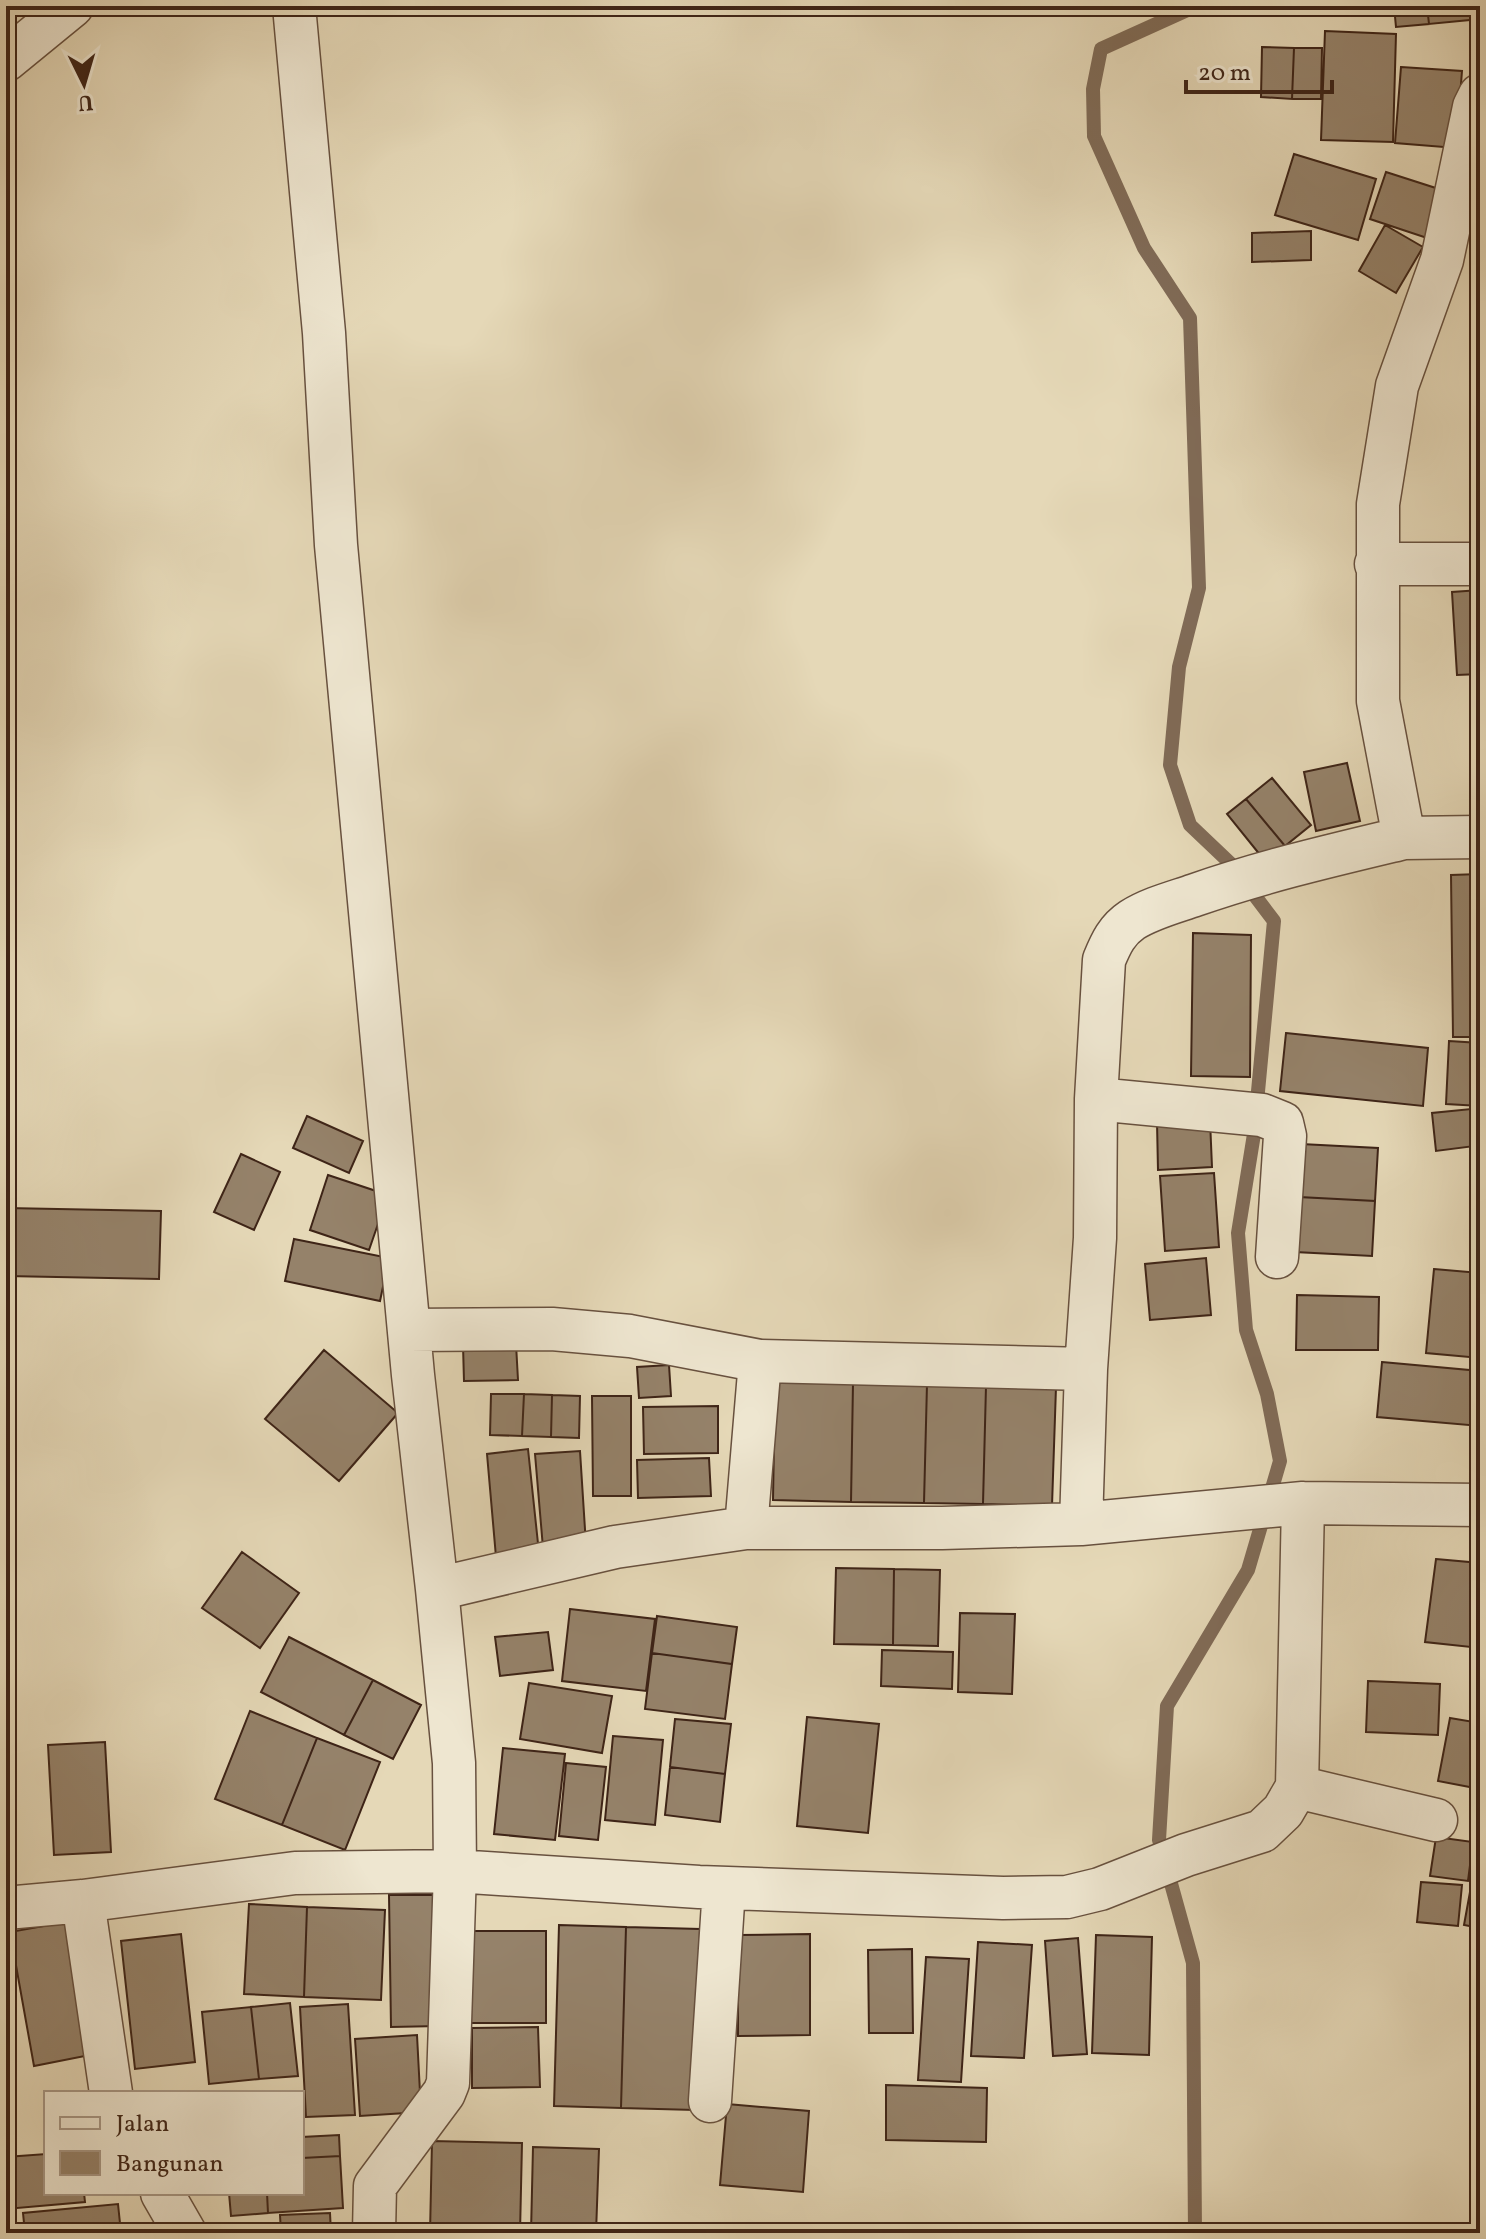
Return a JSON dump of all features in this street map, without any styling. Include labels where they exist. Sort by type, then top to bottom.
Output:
[{"type":"street","points":[[6,60],[72,6]]},
{"type":"street","points":[[294,6],[324,333],[336,545],[409,1330],[454,1763],[455,1871],[448,2083],[444,2093],[375,2186],[374,2233]]},
{"type":"street","points":[[1404,838],[1378,701],[1378,504],[1397,386],[1442,260],[1474,107],[1480,95]]},
{"type":"street","points":[[1376,564],[1480,564]]},
{"type":"street","points":[[1081,1524],[1086,1369],[1095,1238],[1096,1099],[1104,960],[1112,939],[1132,921],[1266,871],[1404,838],[1480,837]]},
{"type":"street","points":[[1096,1099],[1253,1115],[1282,1123],[1285,1136],[1277,1257]]},
{"type":"street","points":[[409,1330],[552,1329],[630,1336],[760,1361],[1086,1369]]},
{"type":"street","points":[[746,1528],[760,1361]]},
{"type":"street","points":[[437,1589],[615,1547],[746,1528],[1081,1524],[1296,1503],[1480,1505]]},
{"type":"street","points":[[6,1908],[295,1873],[455,1871],[724,1888],[1003,1898],[1067,1897],[1100,1889],[1262,1831],[1283,1811],[1297,1787],[1296,1503]]},
{"type":"street","points":[[1297,1787],[1436,1820]]},
{"type":"street","points":[[710,2101],[724,1888]]},
{"type":"street","points":[[83,1901],[111,2091]]},
{"type":"street","points":[[163,2195],[185,2233]]},
{"type":"building","points":[[1394,6],[1427,6],[1429,24],[1396,27]]},
{"type":"building","points":[[1427,6],[1480,6],[1480,19],[1429,24]]},
{"type":"building","points":[[1325,31],[1396,34],[1393,142],[1321,140]]},
{"type":"building","points":[[1262,47],[1294,48],[1292,99],[1261,97]]},
{"type":"building","points":[[1294,48],[1322,48],[1321,99],[1292,99]]},
{"type":"building","points":[[1401,67],[1462,71],[1456,148],[1395,143]]},
{"type":"building","points":[[1294,154],[1376,179],[1358,240],[1275,215]]},
{"type":"building","points":[[1386,172],[1445,191],[1430,239],[1370,219]]},
{"type":"building","points":[[1385,225],[1423,247],[1396,293],[1359,271]]},
{"type":"building","points":[[1311,231],[1311,260],[1252,262],[1252,233]]},
{"type":"building","points":[[1480,590],[1480,674],[1457,675],[1452,592]]},
{"type":"building","points":[[1347,763],[1360,821],[1316,831],[1304,772]]},
{"type":"building","points":[[1272,778],[1311,825],[1285,846],[1246,799]]},
{"type":"building","points":[[1246,799],[1285,846],[1265,861],[1227,814]]},
{"type":"building","points":[[1480,874],[1480,1037],[1453,1037],[1451,875]]},
{"type":"building","points":[[1193,933],[1251,935],[1250,1077],[1191,1076]]},
{"type":"building","points":[[1286,1033],[1428,1048],[1423,1106],[1280,1091]]},
{"type":"building","points":[[1449,1041],[1480,1043],[1480,1106],[1446,1104]]},
{"type":"building","points":[[1471,1109],[1475,1146],[1436,1151],[1432,1113]]},
{"type":"building","points":[[307,1116],[363,1141],[349,1173],[293,1148]]},
{"type":"building","points":[[1210,1120],[1212,1167],[1158,1170],[1157,1122]]},
{"type":"building","points":[[1301,1144],[1378,1148],[1375,1201],[1299,1197]]},
{"type":"building","points":[[241,1154],[280,1172],[254,1230],[214,1212]]},
{"type":"building","points":[[1214,1173],[1219,1247],[1165,1251],[1160,1176]]},
{"type":"building","points":[[328,1175],[388,1195],[369,1250],[310,1230]]},
{"type":"building","points":[[1299,1197],[1375,1201],[1372,1256],[1295,1252]]},
{"type":"building","points":[[6,1208],[161,1211],[159,1279],[6,1276]]},
{"type":"building","points":[[294,1239],[389,1258],[380,1301],[285,1281]]},
{"type":"building","points":[[1206,1258],[1211,1315],[1150,1320],[1145,1264]]},
{"type":"building","points":[[1434,1269],[1480,1273],[1480,1358],[1426,1353]]},
{"type":"building","points":[[1297,1295],[1379,1297],[1378,1350],[1296,1350]]},
{"type":"building","points":[[516,1344],[518,1380],[464,1381],[463,1345]]},
{"type":"building","points":[[324,1350],[398,1413],[339,1481],[265,1419]]},
{"type":"building","points":[[1382,1362],[1480,1371],[1480,1426],[1377,1417]]},
{"type":"building","points":[[669,1365],[671,1396],[639,1398],[637,1367]]},
{"type":"building","points":[[775,1381],[853,1383],[851,1502],[773,1500]]},
{"type":"building","points":[[853,1383],[927,1384],[924,1503],[851,1502]]},
{"type":"building","points":[[927,1384],[986,1386],[983,1504],[924,1503]]},
{"type":"building","points":[[986,1386],[1056,1387],[1052,1506],[983,1504]]},
{"type":"building","points":[[491,1394],[524,1394],[522,1436],[490,1435]]},
{"type":"building","points":[[524,1394],[552,1395],[551,1437],[522,1436]]},
{"type":"building","points":[[552,1395],[580,1396],[579,1438],[551,1437]]},
{"type":"building","points":[[592,1396],[631,1396],[631,1496],[593,1496]]},
{"type":"building","points":[[718,1406],[718,1453],[644,1454],[643,1407]]},
{"type":"building","points":[[528,1449],[539,1553],[496,1557],[487,1454]]},
{"type":"building","points":[[580,1451],[586,1545],[543,1548],[535,1454]]},
{"type":"building","points":[[709,1458],[711,1496],[638,1498],[637,1460]]},
{"type":"building","points":[[242,1552],[299,1593],[260,1648],[202,1608]]},
{"type":"building","points":[[1436,1559],[1480,1563],[1480,1648],[1425,1642]]},
{"type":"building","points":[[836,1568],[894,1569],[893,1645],[834,1644]]},
{"type":"building","points":[[894,1569],[940,1570],[938,1646],[893,1645]]},
{"type":"building","points":[[570,1609],[655,1619],[646,1691],[562,1681]]},
{"type":"building","points":[[960,1613],[1015,1614],[1012,1694],[958,1692]]},
{"type":"building","points":[[657,1616],[737,1627],[732,1664],[652,1653]]},
{"type":"building","points":[[548,1632],[553,1670],[500,1676],[495,1637]]},
{"type":"building","points":[[289,1637],[373,1680],[344,1735],[261,1692]]},
{"type":"building","points":[[882,1650],[953,1652],[952,1689],[881,1686]]},
{"type":"building","points":[[652,1653],[732,1664],[725,1719],[645,1709]]},
{"type":"building","points":[[373,1680],[421,1705],[393,1759],[344,1735]]},
{"type":"building","points":[[1368,1681],[1440,1684],[1438,1735],[1366,1732]]},
{"type":"building","points":[[529,1683],[612,1696],[602,1753],[520,1739]]},
{"type":"building","points":[[250,1711],[317,1738],[282,1825],[215,1799]]},
{"type":"building","points":[[807,1717],[879,1724],[868,1833],[797,1826]]},
{"type":"building","points":[[1450,1718],[1480,1723],[1480,1789],[1438,1781]]},
{"type":"building","points":[[675,1719],[731,1724],[725,1774],[670,1767]]},
{"type":"building","points":[[613,1736],[663,1740],[655,1825],[605,1820]]},
{"type":"building","points":[[317,1738],[380,1762],[345,1850],[282,1825]]},
{"type":"building","points":[[105,1742],[111,1852],[54,1855],[48,1745]]},
{"type":"building","points":[[503,1748],[565,1754],[555,1840],[494,1834]]},
{"type":"building","points":[[566,1763],[606,1767],[598,1840],[559,1836]]},
{"type":"building","points":[[670,1767],[725,1774],[720,1822],[665,1815]]},
{"type":"building","points":[[1436,1837],[1473,1842],[1468,1881],[1430,1876]]},
{"type":"building","points":[[1480,1837],[1480,1928],[1464,1925]]},
{"type":"building","points":[[1421,1882],[1462,1885],[1458,1926],[1417,1922]]},
{"type":"building","points":[[389,1895],[438,1895],[439,2026],[391,2027]]},
{"type":"building","points":[[249,1904],[307,1907],[304,1997],[244,1994]]},
{"type":"building","points":[[307,1907],[385,1910],[381,2000],[304,1997]]},
{"type":"building","points":[[66,1922],[90,2055],[34,2066],[10,1932]]},
{"type":"building","points":[[559,1925],[626,1927],[621,2108],[554,2106]]},
{"type":"building","points":[[626,1927],[700,1929],[695,2110],[621,2108]]},
{"type":"building","points":[[463,1931],[546,1931],[546,2023],[463,2023]]},
{"type":"building","points":[[181,1934],[195,2062],[135,2069],[121,1941]]},
{"type":"building","points":[[810,1934],[810,2035],[738,2036],[738,1935]]},
{"type":"building","points":[[1096,1935],[1152,1937],[1149,2055],[1092,2053]]},
{"type":"building","points":[[1078,1938],[1087,2054],[1053,2056],[1045,1941]]},
{"type":"building","points":[[978,1942],[1032,1945],[1024,2058],[971,2056]]},
{"type":"building","points":[[912,1949],[913,2033],[869,2033],[868,1950]]},
{"type":"building","points":[[926,1957],[969,1959],[961,2082],[918,2080]]},
{"type":"building","points":[[290,2003],[298,2076],[259,2079],[251,2007]]},
{"type":"building","points":[[348,2004],[355,2115],[306,2117],[300,2007]]},
{"type":"building","points":[[251,2007],[259,2079],[209,2084],[202,2012]]},
{"type":"building","points":[[538,2027],[540,2087],[472,2088],[472,2028]]},
{"type":"building","points":[[417,2035],[421,2112],[360,2116],[355,2039]]},
{"type":"building","points":[[886,2085],[987,2088],[986,2142],[886,2140]]},
{"type":"building","points":[[727,2104],[809,2111],[803,2192],[720,2185]]},
{"type":"building","points":[[339,2135],[340,2156],[304,2158],[304,2137]]},
{"type":"building","points":[[432,2141],[522,2143],[520,2233],[430,2233]]},
{"type":"building","points":[[533,2147],[599,2149],[596,2233],[531,2233]]},
{"type":"building","points":[[44,2154],[44,2195],[84,2195],[85,2202],[6,2209],[6,2157]]},
{"type":"building","points":[[340,2156],[343,2208],[268,2213],[267,2195],[304,2195],[304,2158]]},
{"type":"building","points":[[229,2195],[267,2195],[268,2213],[231,2216]]},
{"type":"building","points":[[118,2204],[121,2233],[25,2233],[23,2213]]},
{"type":"building","points":[[330,2213],[331,2233],[281,2233],[280,2215]]},
{"type":"waterway","points":[[1195,2233],[1193,1963],[1159,1840],[1167,1706],[1248,1570],[1280,1461],[1267,1394],[1246,1330],[1238,1233],[1254,1134],[1274,921],[1230,863],[1190,825],[1170,765],[1179,667],[1199,588],[1190,318],[1144,248],[1094,136],[1093,89],[1101,49],[1196,6]]}]
